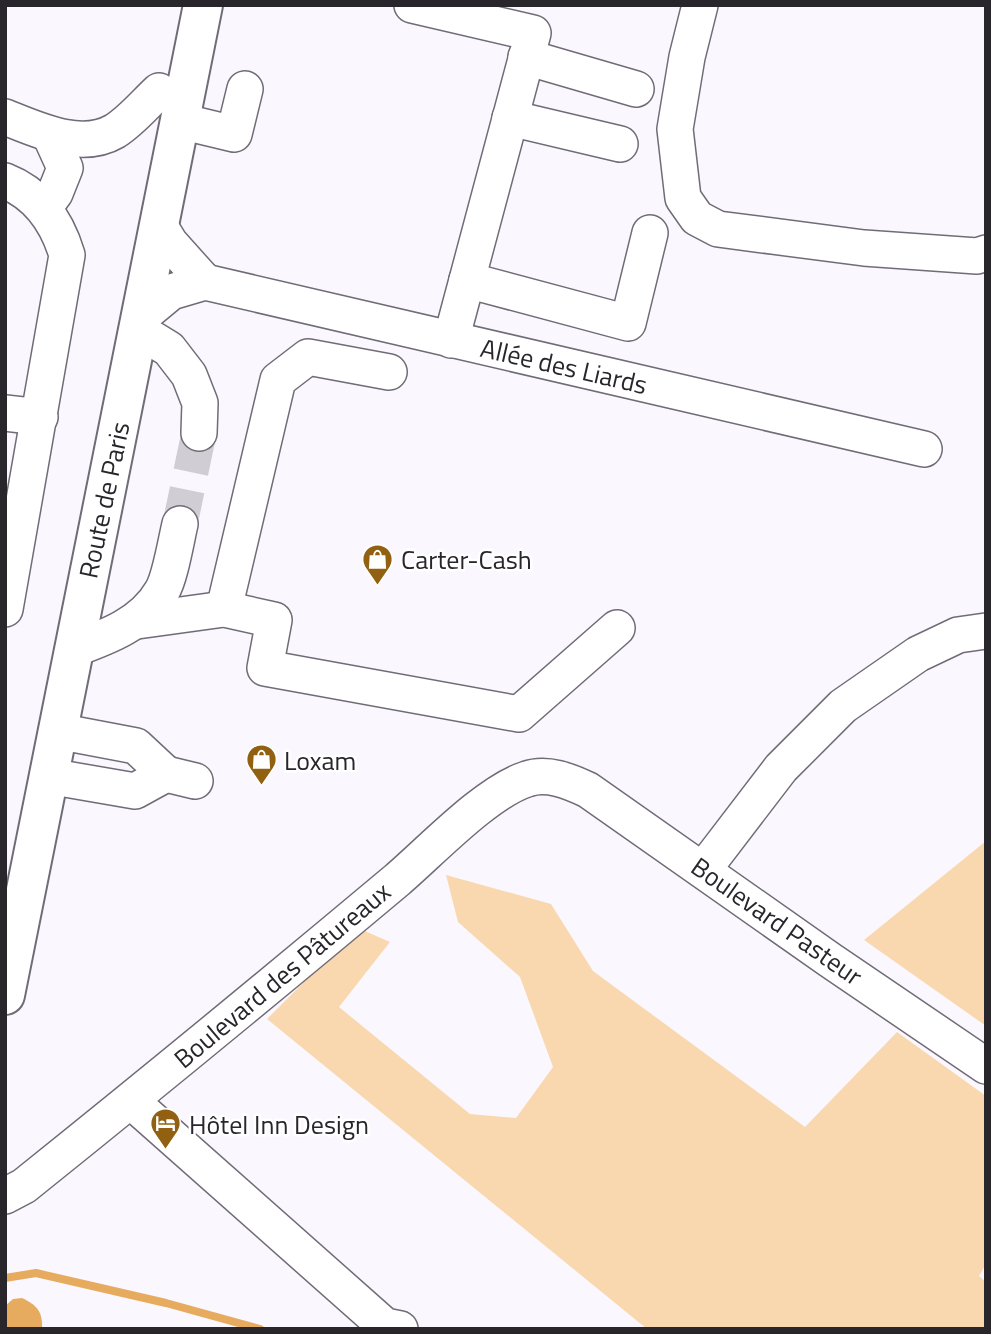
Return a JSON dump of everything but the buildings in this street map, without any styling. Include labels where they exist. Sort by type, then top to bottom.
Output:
[{"type":"main road","name":"Route de Paris","points":[[5,995],[159,225],[177,5]]},
{"type":"main road","name":"Route de Paris","points":[[5,862],[170,106],[203,5]]},
{"type":"street","points":[[412,5],[533,33],[451,340]]},
{"type":"street","points":[[700,5],[687,57],[675,129],[683,198],[697,218],[719,229],[864,248],[976,256],[986,253]]},
{"type":"street","points":[[526,57],[636,89]]},
{"type":"street","points":[[5,117],[51,135],[76,138],[102,136],[170,106],[233,134],[246,89]]},
{"type":"street","points":[[510,118],[620,144]]},
{"type":"street","points":[[44,208],[55,193],[65,168],[51,135]]},
{"type":"street","points":[[5,181],[18,186],[44,208],[60,232],[67,255],[7,590]]},
{"type":"street","points":[[159,225],[170,243],[205,282],[172,292],[140,323],[169,349],[189,375],[200,403],[199,433]]},
{"type":"street","points":[[467,279],[628,323],[650,233]]},
{"type":"street","name":"Allée des Liards","points":[[205,282],[924,449]]},
{"type":"street","points":[[224,610],[278,380],[308,357],[389,372]]},
{"type":"street","points":[[5,413],[40,417]]},
{"type":"street","points":[[137,621],[163,591],[180,524]]},
{"type":"street","points":[[74,649],[137,621],[224,610],[274,620],[265,667],[519,714],[617,628]]},
{"type":"street","points":[[703,870],[781,768],[843,706],[918,653],[958,635],[986,631]]},
{"type":"street","points":[[934,646],[979,649],[986,653]]},
{"type":"street","points":[[48,776],[135,791],[180,778],[136,746],[57,731]]},
{"type":"street","name":"Boulevard des Pâtureaux","points":[[5,1196],[24,1186],[131,1101],[469,817],[508,788],[529,778],[567,780]]},
{"type":"street","name":"Boulevard Pasteur","points":[[567,780],[588,790],[986,1066]]},
{"type":"street","points":[[131,1101],[385,1326],[400,1329]]},
{"type":"shaded area","points":[[986,841],[986,1026],[864,940]]},
{"type":"shaded area","points":[[446,875],[551,904],[593,971],[805,1127],[897,1032],[986,1096],[986,1264],[979,1276],[986,1282],[986,1329],[647,1329],[267,1019],[358,928],[390,942],[339,1007],[470,1114],[516,1118],[553,1067],[520,977],[458,922]]},
{"type":"shaded area","points":[[22,1298],[38,1310],[42,1329],[5,1329],[5,1306],[13,1299]]},
{"type":"waterway","points":[[5,1278],[36,1273],[166,1303],[260,1329]]},
{"type":"tunnel","points":[[180,524],[199,433]]},
{"type":"place","name":"Carter-Cash","points":[[378,586]]},
{"type":"place","name":"Loxam","points":[[261,787]]},
{"type":"place","name":"Hôtel Inn Design","points":[[166,1151]]}]
